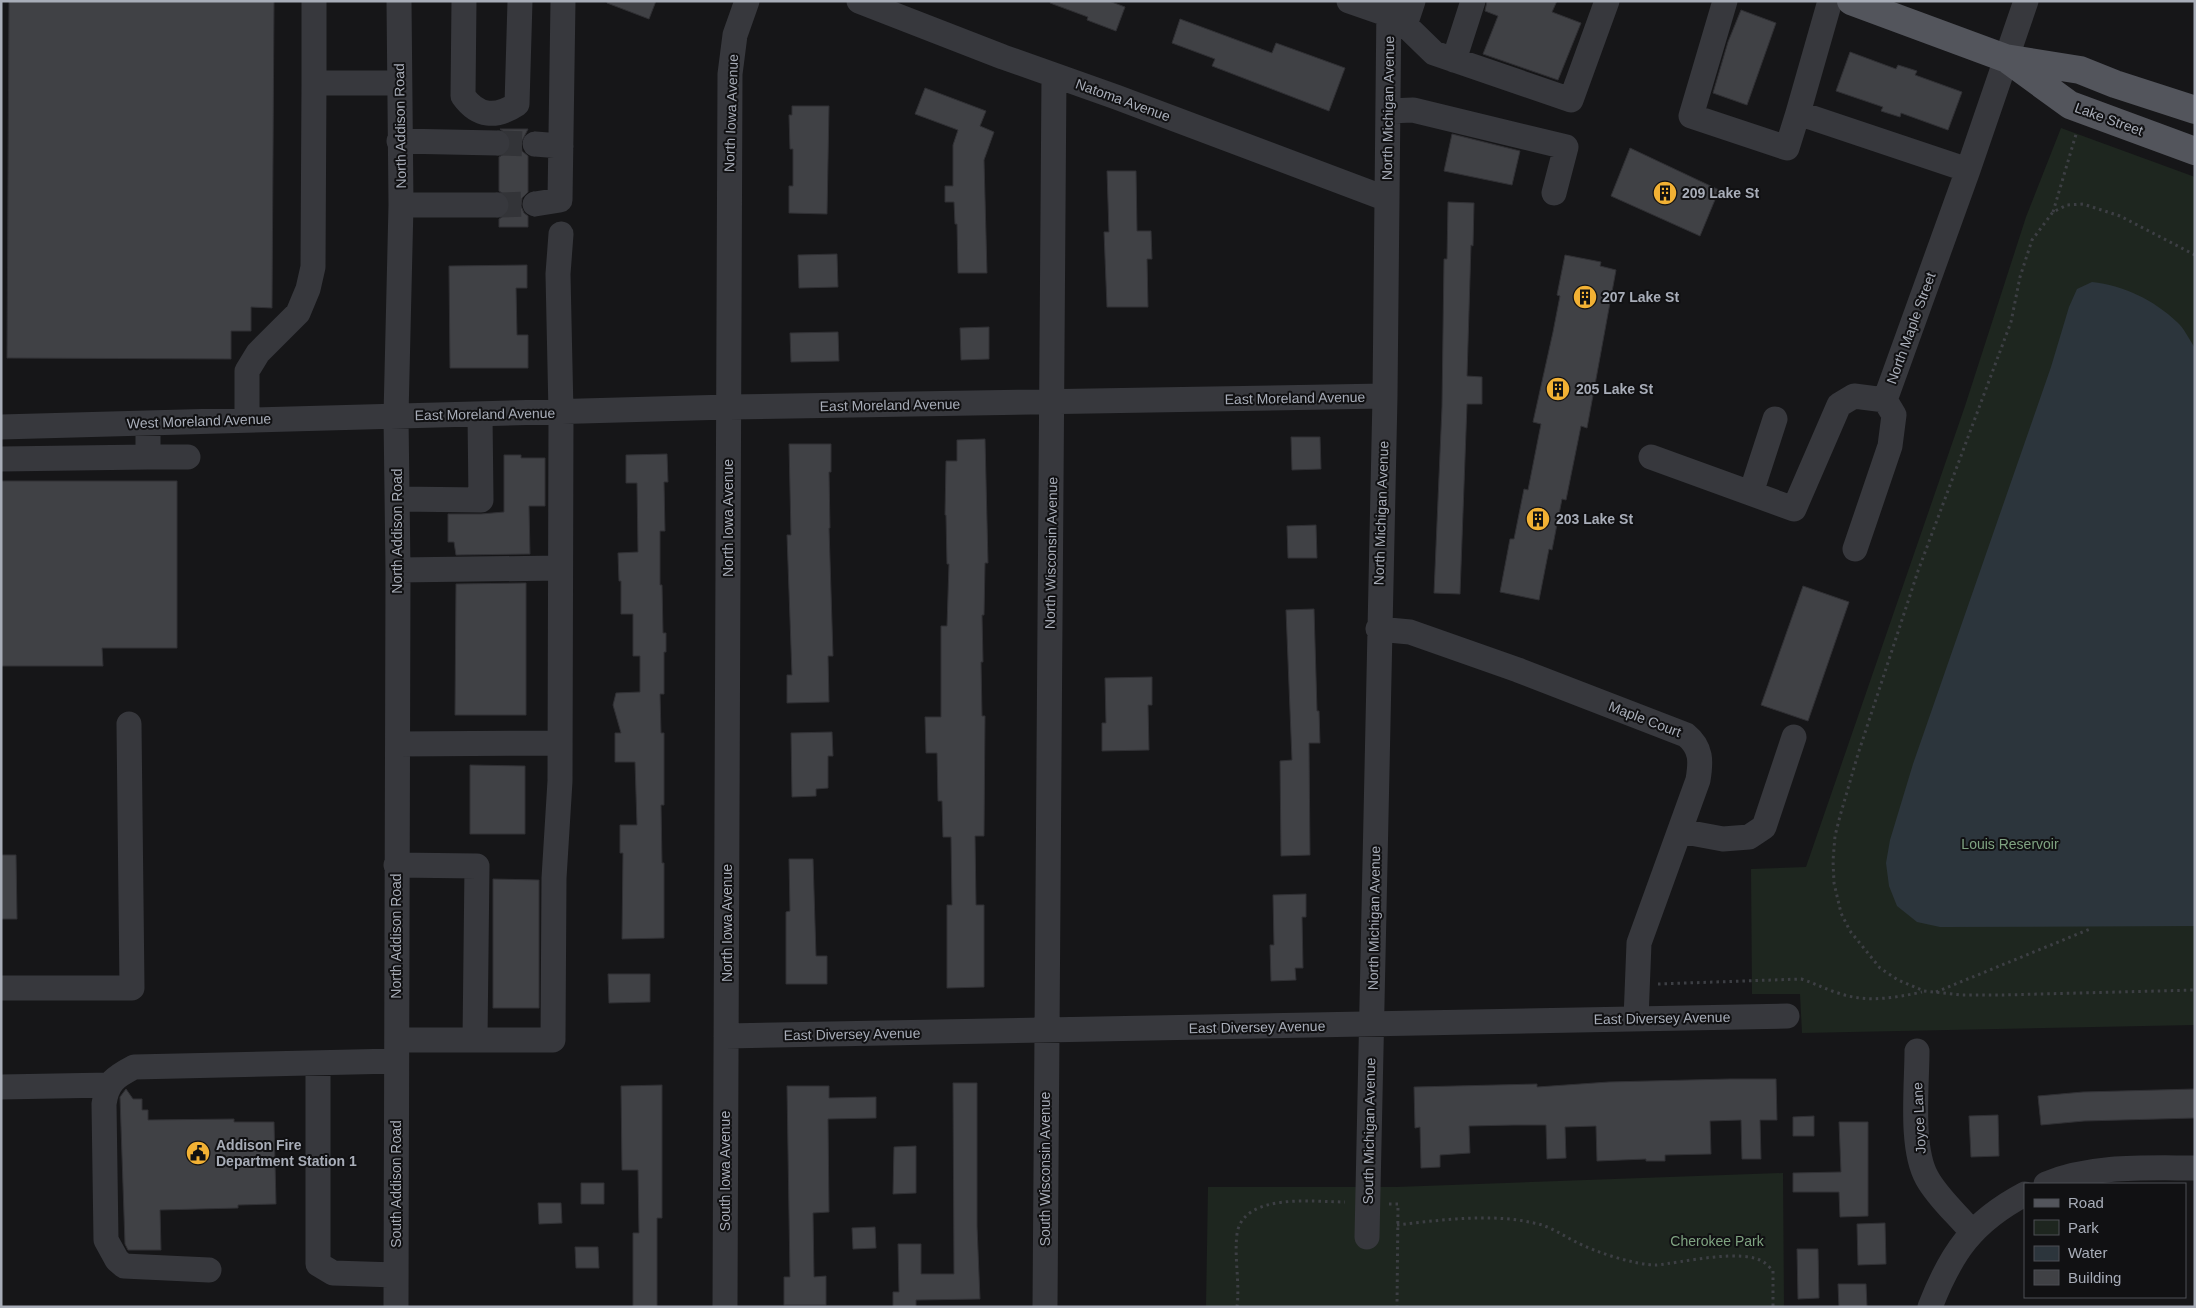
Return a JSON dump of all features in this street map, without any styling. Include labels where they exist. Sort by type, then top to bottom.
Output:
[{"type":"main road","name":"Lake Street","points":[[1851,1],[1888,8],[2005,58],[2070,105],[2195,151]]},
{"type":"main road","name":"Lake Street","points":[[2005,58],[2080,70],[2115,84],[2195,110]]},
{"type":"street","points":[[248,420],[248,371],[258,353],[298,313],[308,289],[313,267],[314,1]]},
{"type":"street","name":"North Addison Road","points":[[396,1051],[398,499],[396,416],[401,205],[399,1]]},
{"type":"street","points":[[464,1],[463,96],[470,106],[481,112],[490,113],[505,112],[517,104],[520,1]]},
{"type":"street","points":[[535,204],[560,200],[563,1]]},
{"type":"street","name":"North Iowa Avenue","points":[[726,1036],[730,74],[735,36],[747,1]]},
{"type":"street","name":"Natoma Avenue","points":[[859,1],[1387,200]]},
{"type":"street","points":[[1349,1],[1395,14],[1434,53],[1571,100],[1607,1]]},
{"type":"street","name":"North Michigan Avenue","points":[[1372,1024],[1378,629],[1385,396],[1388,111],[1395,14],[1413,1]]},
{"type":"street","points":[[1454,60],[1473,1]]},
{"type":"street","points":[[1725,1],[1691,116],[1787,148],[1830,1]]},
{"type":"street","name":"North Maple Street","points":[[1651,457],[1794,509],[1839,405],[1854,396],[1885,400],[1968,170],[2026,1]]},
{"type":"street","name":"North Wisconsin Avenue","points":[[1045,1031],[1054,403],[1054,76]]},
{"type":"street","points":[[314,83],[399,82]]},
{"type":"street","points":[[1388,111],[1413,110],[1566,147],[1554,193]]},
{"type":"street","points":[[1798,113],[1968,170]]},
{"type":"street","points":[[399,141],[497,143]]},
{"type":"street","points":[[535,144],[561,146]]},
{"type":"street","points":[[401,205],[496,204]]},
{"type":"street","points":[[209,1270],[124,1266],[117,1260],[106,1240],[104,1104],[106,1090],[116,1076],[134,1068],[318,1063],[475,1040],[553,1040],[554,878],[560,781],[561,413],[558,274],[561,234]]},
{"type":"street","name":"East Moreland Avenue","points":[[396,416],[729,407],[1385,396]]},
{"type":"street","points":[[1855,549],[1890,446],[1894,415],[1885,400]]},
{"type":"street","points":[[398,499],[481,500],[480,414]]},
{"type":"street","name":"West Moreland Avenue","points":[[1,426],[396,416]]},
{"type":"street","points":[[1751,493],[1775,419]]},
{"type":"street","points":[[148,423],[148,457]]},
{"type":"street","points":[[1,459],[188,457]]},
{"type":"street","points":[[398,570],[560,568]]},
{"type":"street","name":"Maple Court","points":[[1378,629],[1410,632],[1518,670],[1686,735],[1696,746],[1701,761],[1698,780],[1639,943],[1636,1019]]},
{"type":"street","points":[[1,988],[132,988],[129,724]]},
{"type":"street","points":[[1680,831],[1723,839],[1749,837],[1764,827],[1794,737]]},
{"type":"street","points":[[398,744],[560,743]]},
{"type":"street","points":[[396,865],[477,866],[475,1040]]},
{"type":"street","name":"East Diversey Avenue","points":[[726,1036],[1788,1016]]},
{"type":"street","name":"South Michigan Avenue","points":[[1367,1237],[1372,1024]]},
{"type":"street","name":"South Wisconsin Avenue","points":[[1044,1307],[1045,1031]]},
{"type":"street","name":"South Iowa Avenue","points":[[725,1307],[726,1036]]},
{"type":"street","name":"South Addison Road","points":[[396,1051],[396,1307]]},
{"type":"street","name":"Joyce Lane","points":[[1917,1051],[1917,1142],[1921,1162],[1926,1177],[1971,1232]]},
{"type":"street","points":[[318,1063],[318,1264],[332,1273],[396,1275]]},
{"type":"street","points":[[1,1087],[110,1085]]},
{"type":"street","points":[[2049,1183],[2064,1177],[2091,1171],[2124,1168],[2195,1168]]},
{"type":"street","points":[[1930,1307],[1940,1282],[1957,1250],[1971,1232],[1992,1214],[2024,1195]]},
{"type":"path","points":[[1924,991],[1898,980],[1880,968],[1850,931],[1841,913],[1834,883],[1835,836],[1858,754],[1918,571],[2008,330],[2026,256],[2032,240],[2053,212],[2079,126]]},
{"type":"path","points":[[2053,212],[2067,205],[2083,204],[2097,207],[2120,216],[2195,255]]},
{"type":"path","points":[[1936,992],[2090,929]]},
{"type":"path","points":[[1637,984],[1801,979],[1816,983],[1836,993],[1858,999],[1880,999],[1924,991],[1962,995],[2003,995],[2195,990]]},
{"type":"path","points":[[1237,1307],[1239,1288],[1237,1233],[1242,1218],[1259,1206],[1279,1203],[1367,1202],[1398,1204],[1397,1307]]},
{"type":"path","points":[[1397,1225],[1435,1221],[1503,1219],[1535,1223],[1554,1230],[1596,1252],[1655,1265],[1719,1257],[1744,1257],[1764,1262],[1773,1271],[1773,1307]]},
{"type":"green space","name":"Louis Reservoir","points":[[2061,128],[2195,177],[2195,1025],[1802,1033],[1800,994],[1752,994],[1751,869],[1806,867],[1965,406],[2026,217]]},
{"type":"green space","name":"Cherokee Park","points":[[1783,1173],[1784,1307],[1206,1307],[1208,1187],[1396,1187]]},
{"type":"water","points":[[2092,282],[2115,286],[2148,300],[2180,324],[2195,348],[2195,926],[1940,927],[1917,922],[1897,906],[1889,886],[1886,863],[1890,840],[1913,764],[2051,367],[2069,307],[2077,289]]},
{"type":"building","points":[[9,1],[274,1],[272,308],[251,307],[251,331],[231,331],[231,359],[7,358]]},
{"type":"building","points":[[607,1],[656,1],[649,19],[607,3]]},
{"type":"building","points":[[1051,1],[1109,1],[1125,7],[1116,31],[1087,20],[1088,17],[1050,3]]},
{"type":"building","points":[[1487,1],[1557,1],[1552,12],[1581,23],[1558,80],[1483,54],[1498,16],[1485,11]]},
{"type":"building","points":[[1741,10],[1776,23],[1747,105],[1713,93],[1728,42]]},
{"type":"building","points":[[1180,19],[1272,53],[1276,43],[1345,68],[1329,111],[1212,66],[1215,59],[1172,43]]},
{"type":"building","points":[[1850,52],[1896,69],[1898,65],[1917,71],[1915,75],[1962,92],[1948,130],[1901,113],[1900,117],[1881,111],[1883,107],[1836,91]]},
{"type":"building","points":[[925,88],[986,111],[980,126],[994,132],[984,160],[987,273],[958,273],[957,224],[955,224],[954,202],[945,202],[945,186],[953,186],[953,145],[958,130],[915,114]]},
{"type":"building","points":[[792,106],[829,106],[827,214],[789,213],[789,186],[793,186],[793,149],[790,149],[789,115],[792,115]]},
{"type":"building","points":[[500,129],[528,129],[521,143],[522,151],[528,156],[528,192],[522,198],[521,206],[524,213],[528,216],[528,227],[499,227],[499,219],[508,213],[510,205],[508,197],[499,191],[499,157],[509,151],[511,143],[509,136]]},
{"type":"building","points":[[1452,134],[1520,151],[1512,185],[1444,171]]},
{"type":"building","name":"209 Lake St","points":[[1630,148],[1719,190],[1700,236],[1611,196]]},
{"type":"building","points":[[1107,171],[1136,171],[1137,231],[1151,231],[1152,259],[1147,259],[1148,307],[1107,307],[1104,232],[1109,232]]},
{"type":"building","points":[[1448,202],[1474,203],[1467,376],[1482,377],[1482,404],[1467,404],[1460,594],[1434,593],[1442,407],[1444,259],[1447,259]]},
{"type":"building","points":[[837,254],[838,287],[799,288],[798,255]]},
{"type":"building","points":[[1565,255],[1601,262],[1600,266],[1616,270],[1587,428],[1581,426],[1566,500],[1562,499],[1552,550],[1549,549],[1539,600],[1500,592],[1510,539],[1514,539],[1524,489],[1528,490],[1541,424],[1533,422],[1560,296],[1557,295]]},
{"type":"building","points":[[527,265],[527,288],[516,288],[517,335],[528,335],[528,368],[450,368],[449,266]]},
{"type":"building","points":[[989,327],[989,359],[961,360],[960,328]]},
{"type":"building","points":[[838,332],[839,361],[791,362],[790,333]]},
{"type":"building","points":[[1291,437],[1320,437],[1321,469],[1292,470]]},
{"type":"building","points":[[985,439],[988,563],[985,563],[984,615],[982,615],[983,662],[981,662],[982,716],[985,716],[984,836],[975,836],[976,905],[984,905],[984,987],[947,988],[947,905],[952,905],[951,837],[943,837],[942,801],[938,801],[937,753],[926,753],[925,717],[941,717],[941,626],[947,626],[949,564],[947,564],[945,515],[946,461],[957,461],[957,440]]},
{"type":"building","points":[[789,444],[831,444],[829,528],[833,656],[828,656],[829,702],[787,703],[787,675],[792,675],[787,535],[791,535]]},
{"type":"building","points":[[667,454],[668,482],[664,482],[665,531],[660,531],[660,585],[662,585],[663,633],[666,633],[664,694],[660,694],[661,733],[664,733],[664,805],[661,805],[662,863],[664,863],[664,938],[622,939],[623,853],[620,853],[620,825],[637,825],[635,762],[615,762],[615,733],[621,733],[613,705],[616,693],[640,692],[640,656],[633,656],[633,614],[621,614],[621,581],[619,581],[618,553],[638,552],[637,483],[626,483],[626,455]]},
{"type":"building","points":[[504,455],[521,455],[521,458],[545,458],[545,506],[529,506],[530,554],[456,555],[454,542],[448,542],[448,514],[504,512]]},
{"type":"building","points":[[1,481],[177,481],[177,648],[102,648],[103,666],[1,666]]},
{"type":"building","points":[[1316,525],[1317,558],[1288,558],[1287,526]]},
{"type":"building","points":[[526,583],[526,715],[455,715],[456,584]]},
{"type":"building","points":[[1803,586],[1849,602],[1808,721],[1761,705]]},
{"type":"building","points":[[1314,609],[1317,711],[1319,711],[1320,743],[1309,743],[1310,855],[1281,856],[1280,761],[1292,760],[1286,610]]},
{"type":"building","points":[[1152,677],[1152,705],[1148,705],[1149,750],[1102,751],[1102,723],[1106,723],[1105,678]]},
{"type":"building","points":[[832,732],[833,756],[828,756],[828,788],[816,789],[816,796],[792,797],[791,733]]},
{"type":"building","points":[[470,765],[525,766],[525,834],[470,834]]},
{"type":"building","points":[[1,855],[16,855],[17,919],[1,919]]},
{"type":"building","points":[[789,859],[813,859],[816,956],[827,956],[827,984],[786,984],[786,912],[790,911]]},
{"type":"building","points":[[493,879],[539,880],[539,1008],[493,1008]]},
{"type":"building","points":[[1306,894],[1306,917],[1302,917],[1303,968],[1295,968],[1296,980],[1271,981],[1270,945],[1274,945],[1273,895]]},
{"type":"building","points":[[608,974],[650,974],[650,1002],[609,1003]]},
{"type":"building","points":[[1776,1079],[1777,1120],[1760,1120],[1761,1159],[1742,1159],[1741,1120],[1710,1121],[1711,1154],[1665,1155],[1665,1161],[1646,1161],[1646,1159],[1597,1161],[1596,1126],[1565,1127],[1566,1158],[1547,1159],[1546,1125],[1469,1126],[1470,1153],[1440,1155],[1440,1167],[1421,1168],[1420,1127],[1415,1128],[1414,1087],[1537,1084],[1537,1087],[1609,1082]]},
{"type":"building","points":[[953,1083],[977,1083],[977,1226],[980,1299],[916,1300],[916,1307],[893,1307],[893,1292],[899,1292],[898,1244],[921,1244],[921,1274],[954,1274]]},
{"type":"building","points":[[662,1085],[662,1218],[657,1218],[657,1307],[633,1307],[633,1233],[639,1233],[638,1170],[622,1170],[621,1086]]},
{"type":"building","points":[[787,1086],[829,1086],[829,1098],[876,1097],[876,1118],[828,1119],[829,1212],[813,1213],[814,1277],[826,1276],[826,1305],[784,1305],[784,1277],[790,1277]]},
{"type":"building","name":"Addison Fire Department Station 1","points":[[126,1089],[133,1099],[142,1099],[142,1110],[148,1110],[148,1120],[234,1119],[234,1122],[274,1122],[276,1204],[238,1205],[238,1208],[160,1210],[161,1250],[128,1250],[125,1244],[120,1097]]},
{"type":"building","points":[[2195,1089],[2195,1118],[2084,1121],[2041,1125],[2038,1096],[2083,1092]]},
{"type":"building","points":[[1998,1115],[1999,1156],[1971,1157],[1969,1116]]},
{"type":"building","points":[[1814,1116],[1814,1136],[1793,1136],[1793,1117]]},
{"type":"building","points":[[1839,1122],[1868,1122],[1868,1216],[1840,1217],[1839,1192],[1793,1192],[1793,1173],[1841,1172]]},
{"type":"building","points":[[916,1146],[916,1193],[893,1194],[894,1147]]},
{"type":"building","points":[[581,1183],[604,1183],[604,1204],[581,1204]]},
{"type":"building","points":[[538,1203],[561,1203],[562,1223],[539,1224]]},
{"type":"building","points":[[1885,1223],[1886,1264],[1858,1265],[1857,1224]]},
{"type":"building","points":[[875,1227],[876,1248],[853,1249],[852,1228]]},
{"type":"building","points":[[575,1247],[598,1247],[599,1268],[576,1268]]},
{"type":"building","points":[[1797,1249],[1818,1249],[1819,1298],[1798,1299]]},
{"type":"building","points":[[1838,1284],[1866,1284],[1867,1307],[1839,1307]]},
{"type":"tunnel","points":[[497,143],[535,144]]},
{"type":"tunnel","points":[[496,205],[535,204]]},
{"type":"place","name":"209 Lake St","points":[[1665,193]]},
{"type":"place","name":"207 Lake St","points":[[1585,297]]},
{"type":"place","name":"205 Lake St","points":[[1558,389]]},
{"type":"place","name":"203 Lake St","points":[[1538,519]]},
{"type":"place","name":"Addison Fire Department Station 1","points":[[198,1153]]}]
